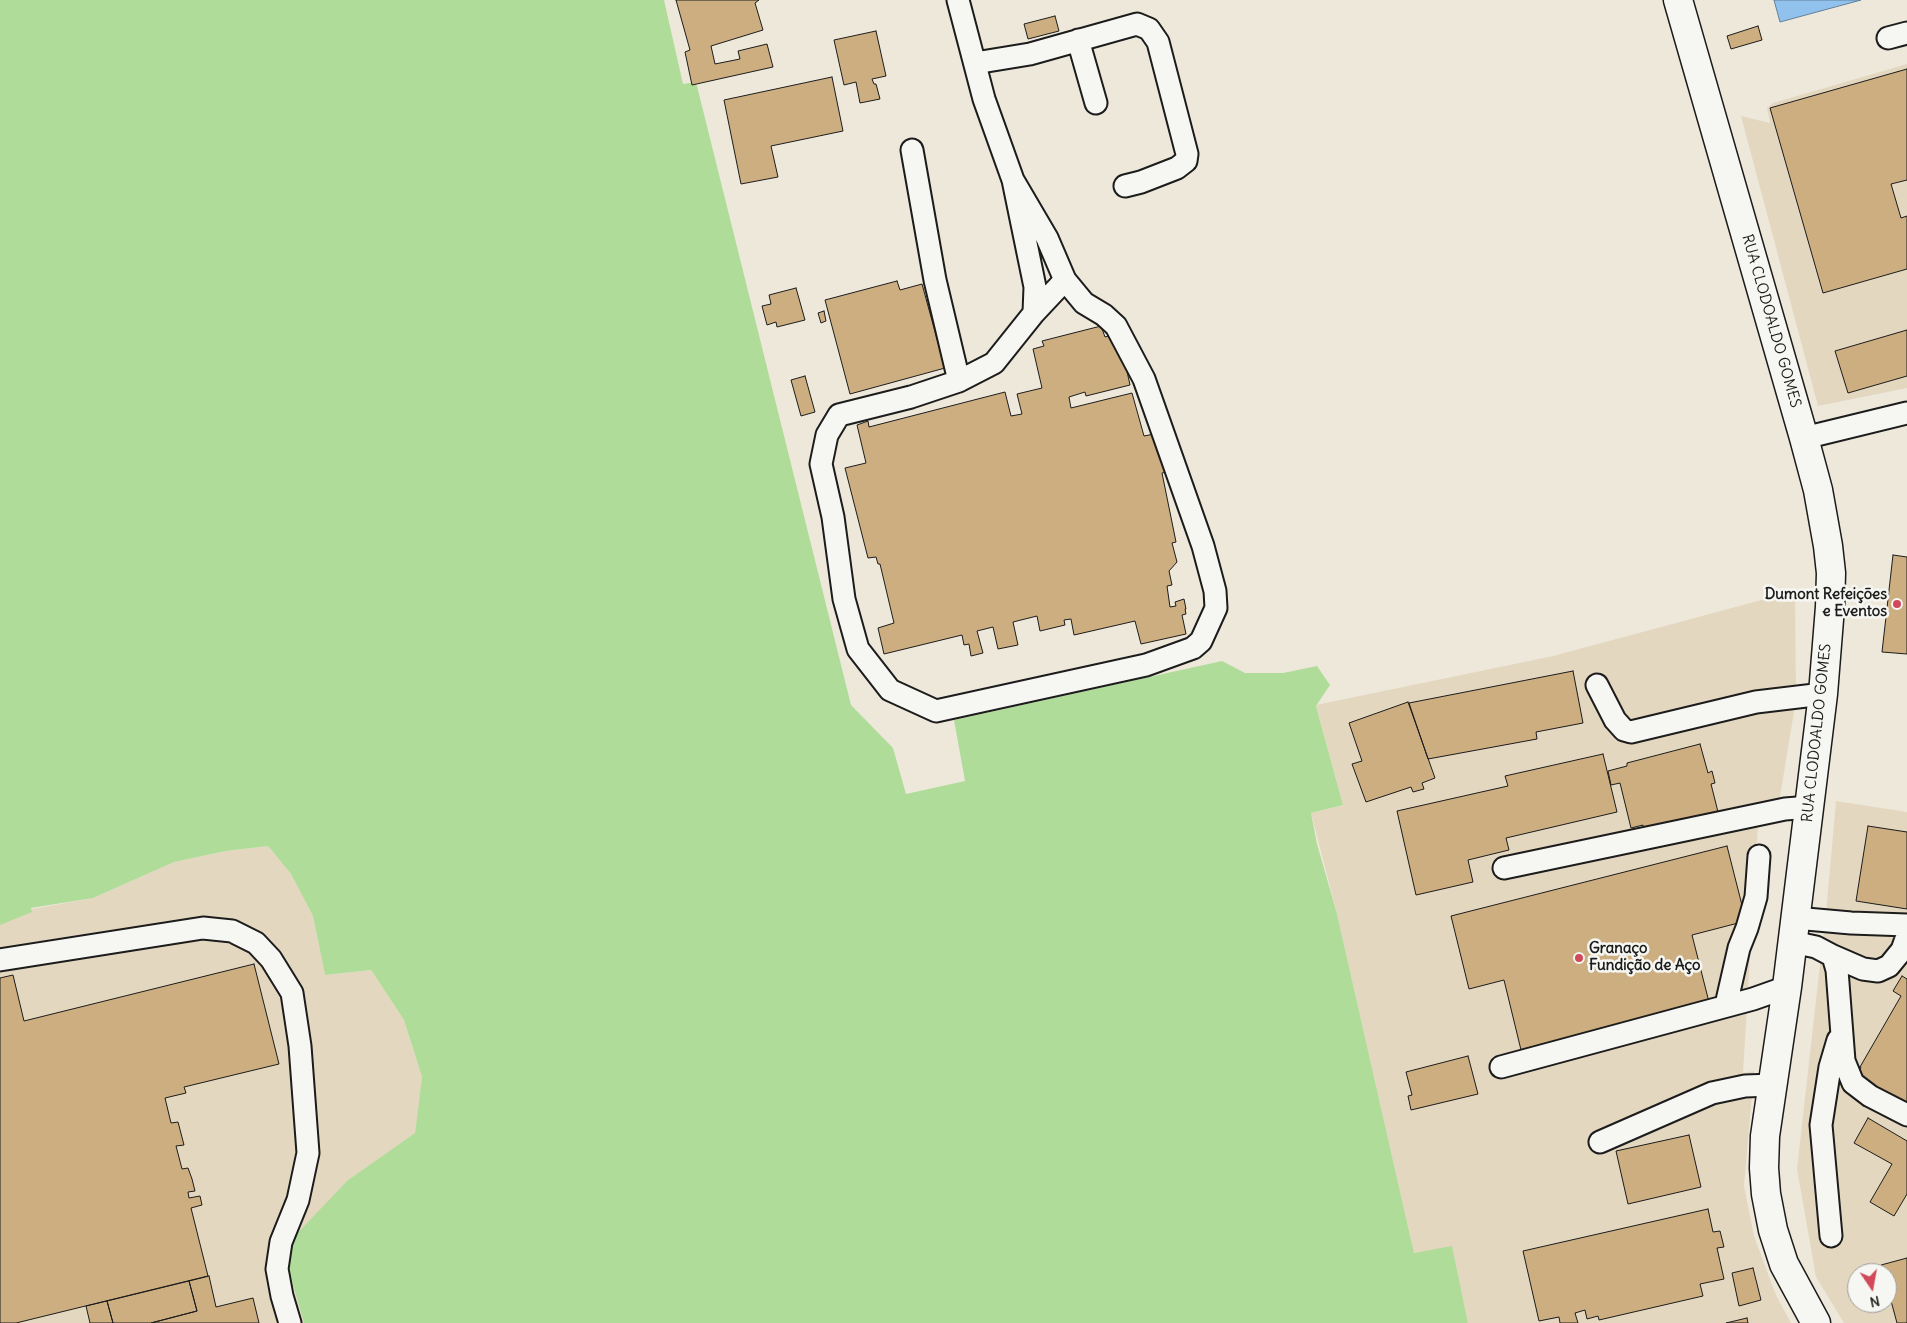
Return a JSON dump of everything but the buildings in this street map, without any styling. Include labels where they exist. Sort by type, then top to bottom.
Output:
[{"type":"main road","name":"RUA CLODOALDO GOMES","points":[[1678,0],[1804,438],[1824,520],[1831,573],[1823,694],[1787,987],[1765,1136],[1764,1168],[1766,1194],[1773,1230],[1784,1264],[1816,1323]]},
{"type":"street","points":[[958,0],[984,100],[1013,180],[1034,278],[1034,313]]},
{"type":"street","points":[[974,63],[1030,54],[1137,24],[1149,29],[1158,42],[1187,154],[1186,161],[1177,168],[1125,186]]},
{"type":"street","points":[[1078,40],[1096,103]]},
{"type":"street","points":[[912,150],[934,280],[959,381]]},
{"type":"street","points":[[1013,180],[1047,238],[1065,280],[1084,303],[1104,315],[1116,326],[1144,379],[1202,546],[1215,592],[1216,608],[1201,640],[1193,648],[1146,665],[936,711],[890,690],[858,649],[844,599],[833,517],[821,464],[827,435],[839,415],[911,397],[959,381],[994,363],[1016,338],[1034,313],[1065,280]]},
{"type":"street","points":[[1804,438],[1907,412]]},
{"type":"street","points":[[1597,685],[1615,720],[1624,730],[1631,732],[1756,702],[1823,694]]},
{"type":"street","points":[[1504,868],[1785,810],[1810,807]]},
{"type":"street","points":[[1726,1005],[1740,948],[1748,928],[1756,897],[1759,856]]},
{"type":"street","points":[[1793,930],[1851,923],[1907,925]]},
{"type":"street","points":[[0,960],[203,928],[232,931],[256,943],[271,959],[292,993],[300,1046],[308,1153],[298,1200],[281,1242],[278,1269],[282,1296],[290,1323]]},
{"type":"street","points":[[1793,930],[1816,947],[1833,956],[1863,969],[1878,971],[1889,966],[1902,950],[1907,936]]},
{"type":"street","points":[[1833,956],[1837,970],[1844,1061],[1853,1083],[1870,1096],[1907,1116]]},
{"type":"street","points":[[1501,1067],[1753,999],[1787,987]]},
{"type":"street","points":[[1753,999],[1782,1020]]},
{"type":"street","points":[[1831,1236],[1821,1125],[1830,1067],[1841,1028]]},
{"type":"street","points":[[1600,1142],[1712,1092],[1745,1086],[1773,1085]]},
{"type":"shaded area","points":[[1907,64],[1907,388],[1818,406],[1741,116],[1770,123],[1767,108],[1773,103]]},
{"type":"shaded area","points":[[1795,591],[1796,700],[1776,821],[1758,824],[1743,1073],[1754,1071],[1744,1186],[1754,1236],[1776,1295],[1791,1323],[1468,1323],[1452,1247],[1414,1253],[1337,914],[1311,813],[1343,805],[1316,705],[1553,656]]},
{"type":"shaded area","points":[[1836,801],[1907,812],[1907,1323],[1844,1323],[1816,1277],[1797,1169],[1827,902]]},
{"type":"shaded area","points":[[268,846],[291,874],[313,916],[325,975],[371,970],[404,1020],[422,1077],[415,1133],[348,1180],[290,1274],[304,1323],[0,1323],[0,915],[93,898],[174,862],[226,851]]},
{"type":"green space","points":[[0,0],[664,0],[683,84],[696,82],[851,705],[893,748],[906,794],[965,781],[954,720],[1222,661],[1245,673],[1283,673],[1317,666],[1330,685],[1316,706],[1343,805],[1311,813],[1317,844],[1337,914],[1414,1253],[1452,1246],[1468,1323],[304,1323],[290,1274],[289,1242],[348,1180],[415,1133],[422,1077],[404,1020],[371,970],[325,975],[313,916],[291,874],[268,846],[226,851],[174,862],[93,898],[31,908],[32,912],[0,925]]},
{"type":"water","points":[[1774,0],[1861,0],[1780,22]]},
{"type":"place","name":"Dumont Refeições e Eventos","points":[[1897,604]]},
{"type":"place","name":"Granaço Fundição de Aço","points":[[1579,958]]}]
